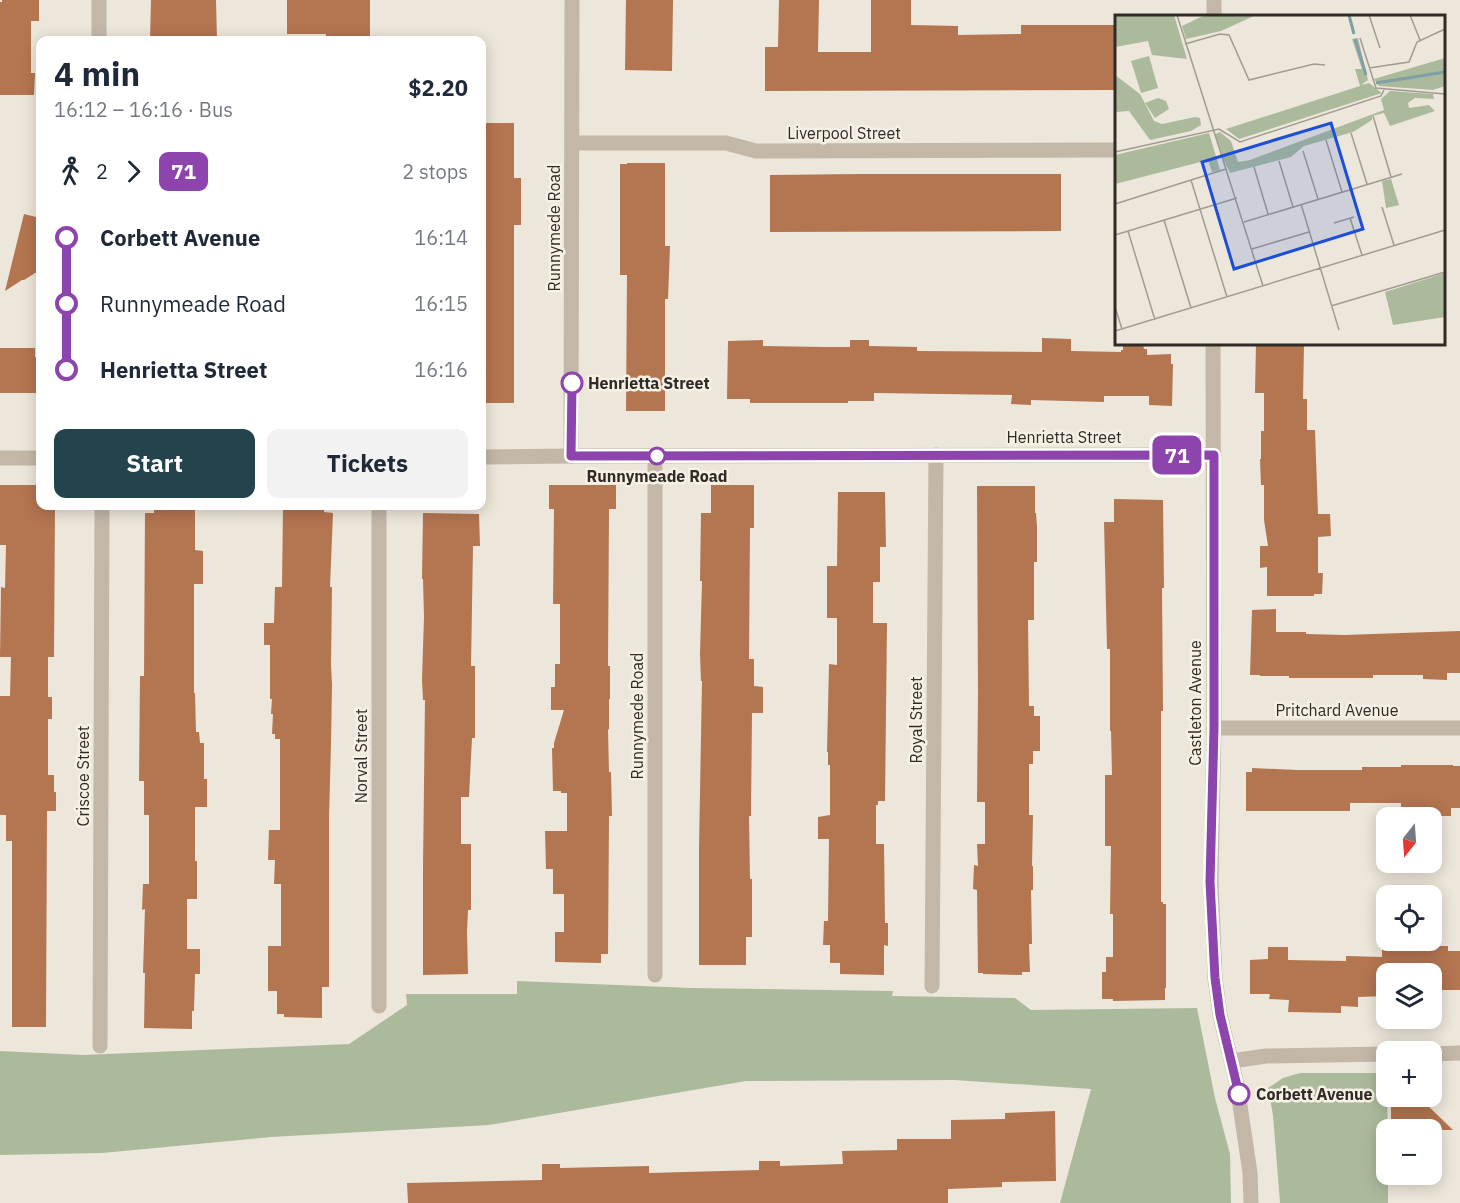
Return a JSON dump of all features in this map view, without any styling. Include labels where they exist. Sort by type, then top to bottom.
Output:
[{"type":"street","points":[[99,0],[99,36]]},
{"type":"street","name":"Runnymede Road","points":[[571,456],[572,0]]},
{"type":"street","name":"Liverpool Street","points":[[573,143],[726,143],[756,151],[1115,150]]},
{"type":"street","name":"Castleton Avenue","points":[[1213,345],[1214,728],[1210,882],[1215,978],[1220,1015],[1239,1094],[1250,1173],[1251,1203]]},
{"type":"street","name":"Royal Street","points":[[932,986],[936,455]]},
{"type":"street","name":"Henrietta Street","points":[[486,457],[1214,455]]},
{"type":"street","name":"Runnymede Road","points":[[655,456],[655,975]]},
{"type":"street","points":[[0,458],[36,458]]},
{"type":"street","name":"Criscoe Street","points":[[100,1047],[102,510]]},
{"type":"street","name":"Norval Street","points":[[379,510],[379,1006]]},
{"type":"street","name":"Pritchard Avenue","points":[[1214,728],[1460,728]]},
{"type":"street","points":[[1442,1054],[1460,1053]]},
{"type":"street","points":[[1232,1061],[1266,1056],[1376,1054]]},
{"type":"green space","points":[[517,981],[691,988],[893,991],[892,996],[1015,998],[1031,1010],[1197,1008],[1215,1098],[1230,1154],[1231,1203],[1060,1203],[1091,1089],[954,1080],[746,1081],[489,1125],[271,1137],[102,1153],[0,1155],[0,1051],[83,1055],[349,1044],[407,1005],[406,994],[517,994]]},
{"type":"green space","points":[[1300,1073],[1376,1073],[1376,1107],[1387,1107],[1388,1119],[1376,1119],[1376,1185],[1388,1185],[1388,1203],[1280,1203],[1273,1115],[1268,1088],[1283,1078]]},
{"type":"building","points":[[2,0],[39,0],[39,21],[31,21],[31,73],[35,73],[34,95],[0,95],[0,2]]},
{"type":"building","points":[[151,0],[216,0],[217,36],[150,36]]},
{"type":"building","points":[[287,0],[370,0],[370,36],[287,34]]},
{"type":"building","points":[[626,0],[673,0],[672,71],[625,70]]},
{"type":"building","points":[[779,0],[819,0],[818,52],[871,52],[871,0],[911,0],[911,25],[958,26],[958,35],[1021,34],[1021,25],[1115,25],[1115,90],[765,91],[765,47],[778,47]]},
{"type":"building","points":[[486,123],[514,123],[514,178],[521,178],[521,225],[514,225],[514,403],[486,403]]},
{"type":"building","points":[[665,163],[665,246],[670,246],[668,299],[665,299],[665,411],[626,411],[627,275],[620,275],[620,164]]},
{"type":"building","points":[[1061,174],[1061,231],[770,232],[770,175]]},
{"type":"building","points":[[24,214],[36,217],[36,272],[5,291]]},
{"type":"building","points":[[1042,338],[1071,339],[1071,351],[1121,352],[1123,345],[1143,345],[1144,349],[1147,349],[1147,355],[1171,354],[1171,364],[1173,364],[1172,406],[1149,405],[1149,396],[1104,396],[1104,402],[1031,400],[1031,405],[1011,404],[1012,395],[874,393],[874,401],[848,401],[848,403],[750,403],[750,399],[727,399],[728,341],[763,340],[763,346],[850,347],[850,340],[869,340],[869,346],[917,347],[917,351],[1042,352]]},
{"type":"building","points":[[1256,345],[1304,345],[1303,399],[1307,399],[1307,430],[1315,430],[1318,514],[1330,514],[1331,536],[1318,537],[1318,573],[1323,573],[1322,594],[1267,596],[1267,567],[1260,568],[1260,546],[1268,546],[1260,459],[1261,431],[1264,431],[1264,393],[1255,393]]},
{"type":"building","points":[[0,348],[35,348],[36,393],[0,393]]},
{"type":"building","points":[[0,485],[36,485],[36,510],[55,510],[54,657],[48,657],[48,697],[52,697],[52,719],[48,719],[48,775],[54,775],[56,811],[47,811],[46,1027],[12,1027],[12,841],[6,841],[6,815],[0,815],[0,696],[10,696],[11,657],[0,657],[1,587],[5,588],[6,545],[0,545]]},
{"type":"building","points":[[549,485],[616,485],[616,509],[609,509],[608,666],[610,666],[610,699],[608,730],[612,816],[609,816],[608,954],[601,954],[601,963],[555,962],[555,932],[564,932],[564,894],[553,894],[553,869],[546,869],[545,831],[567,831],[567,793],[553,791],[552,748],[554,748],[564,710],[551,710],[551,687],[555,687],[555,664],[560,664],[560,604],[553,604],[554,509],[549,509]]},
{"type":"building","points":[[711,485],[754,485],[754,528],[750,528],[749,659],[754,659],[754,686],[763,687],[763,713],[752,713],[751,816],[749,816],[752,937],[746,937],[746,965],[699,965],[701,513],[711,513]]},
{"type":"building","points":[[977,486],[1035,486],[1037,562],[1034,562],[1034,620],[1028,620],[1029,706],[1034,706],[1034,716],[1040,716],[1040,751],[1033,751],[1033,764],[1029,764],[1029,815],[1033,815],[1032,944],[1029,944],[1030,972],[1022,972],[1022,975],[978,973],[977,890],[973,889],[974,865],[978,866],[977,844],[985,844],[985,802],[977,802]]},
{"type":"building","points":[[838,492],[885,492],[886,547],[880,547],[880,582],[873,582],[873,623],[887,623],[885,801],[878,801],[876,805],[876,844],[884,844],[885,923],[888,923],[888,946],[884,945],[884,975],[840,974],[840,963],[830,963],[830,945],[823,945],[824,921],[828,921],[829,839],[818,839],[818,817],[830,815],[830,765],[828,765],[827,752],[829,664],[837,665],[837,618],[827,618],[827,566],[837,566]]},
{"type":"building","points":[[1114,499],[1163,500],[1161,902],[1166,904],[1165,1000],[1113,1001],[1113,999],[1102,999],[1102,972],[1106,972],[1106,957],[1113,957],[1113,914],[1110,914],[1111,846],[1105,846],[1105,775],[1112,775],[1110,649],[1107,649],[1104,522],[1114,522]]},
{"type":"building","points":[[154,510],[195,510],[195,550],[203,551],[203,584],[194,584],[194,693],[196,732],[199,732],[200,743],[204,743],[207,807],[195,807],[197,899],[187,899],[187,949],[200,949],[200,974],[195,974],[192,1029],[144,1028],[145,909],[142,910],[143,884],[149,884],[149,815],[144,815],[144,781],[139,781],[140,676],[144,676],[145,513],[154,513]]},
{"type":"building","points":[[283,510],[324,510],[324,512],[333,513],[330,587],[332,587],[332,684],[329,987],[322,987],[322,1018],[284,1017],[284,1014],[277,1014],[277,991],[268,991],[268,946],[281,946],[281,884],[274,884],[275,860],[268,860],[269,830],[280,830],[280,739],[275,739],[275,734],[272,734],[270,645],[264,645],[264,623],[274,623],[275,587],[282,587]]},
{"type":"building","points":[[423,513],[479,514],[480,546],[473,546],[471,666],[475,666],[475,738],[472,738],[469,797],[461,797],[461,844],[471,844],[471,910],[468,910],[467,932],[468,974],[423,975],[425,700],[423,700],[422,680]]},
{"type":"building","points":[[1276,609],[1276,632],[1344,635],[1460,631],[1460,673],[1447,673],[1447,680],[1423,679],[1423,675],[1373,675],[1373,678],[1289,678],[1289,676],[1250,675],[1252,610]]},
{"type":"building","points":[[1401,765],[1460,766],[1460,808],[1451,808],[1451,816],[1442,816],[1442,807],[1401,807],[1401,803],[1350,803],[1350,811],[1246,811],[1246,772],[1252,772],[1252,768],[1362,770],[1362,767],[1401,767]]},
{"type":"building","points":[[1442,946],[1448,946],[1448,951],[1460,951],[1460,990],[1442,990],[1442,963],[1376,963],[1376,996],[1358,997],[1358,1007],[1341,1006],[1341,1013],[1288,1012],[1289,1000],[1269,999],[1270,994],[1250,994],[1250,960],[1268,959],[1268,947],[1288,947],[1288,960],[1346,961],[1346,956],[1382,957],[1382,951],[1442,951]]},
{"type":"building","points":[[1391,1107],[1429,1107],[1442,1119],[1391,1119]]},
{"type":"building","points":[[1055,1111],[1056,1181],[1002,1182],[1002,1187],[948,1189],[948,1203],[408,1203],[407,1183],[542,1180],[542,1164],[560,1164],[560,1168],[649,1166],[649,1173],[759,1170],[759,1161],[780,1161],[780,1166],[843,1164],[842,1151],[897,1150],[897,1139],[951,1139],[951,1120],[1005,1119],[1005,1113]]},
{"type":"building","points":[[1442,1119],[1453,1130],[1442,1130]]},
{"type":"bus line","name":"71","points":[[572,383],[571,456],[1214,455],[1214,728],[1210,882],[1215,978],[1220,1015],[1239,1094]]},
{"type":"place","name":"Henrietta Street","points":[[572,383]]},
{"type":"place","name":"Runnymeade Road","points":[[657,456]]},
{"type":"place","name":"Corbett Avenue","points":[[1239,1094]]}]
